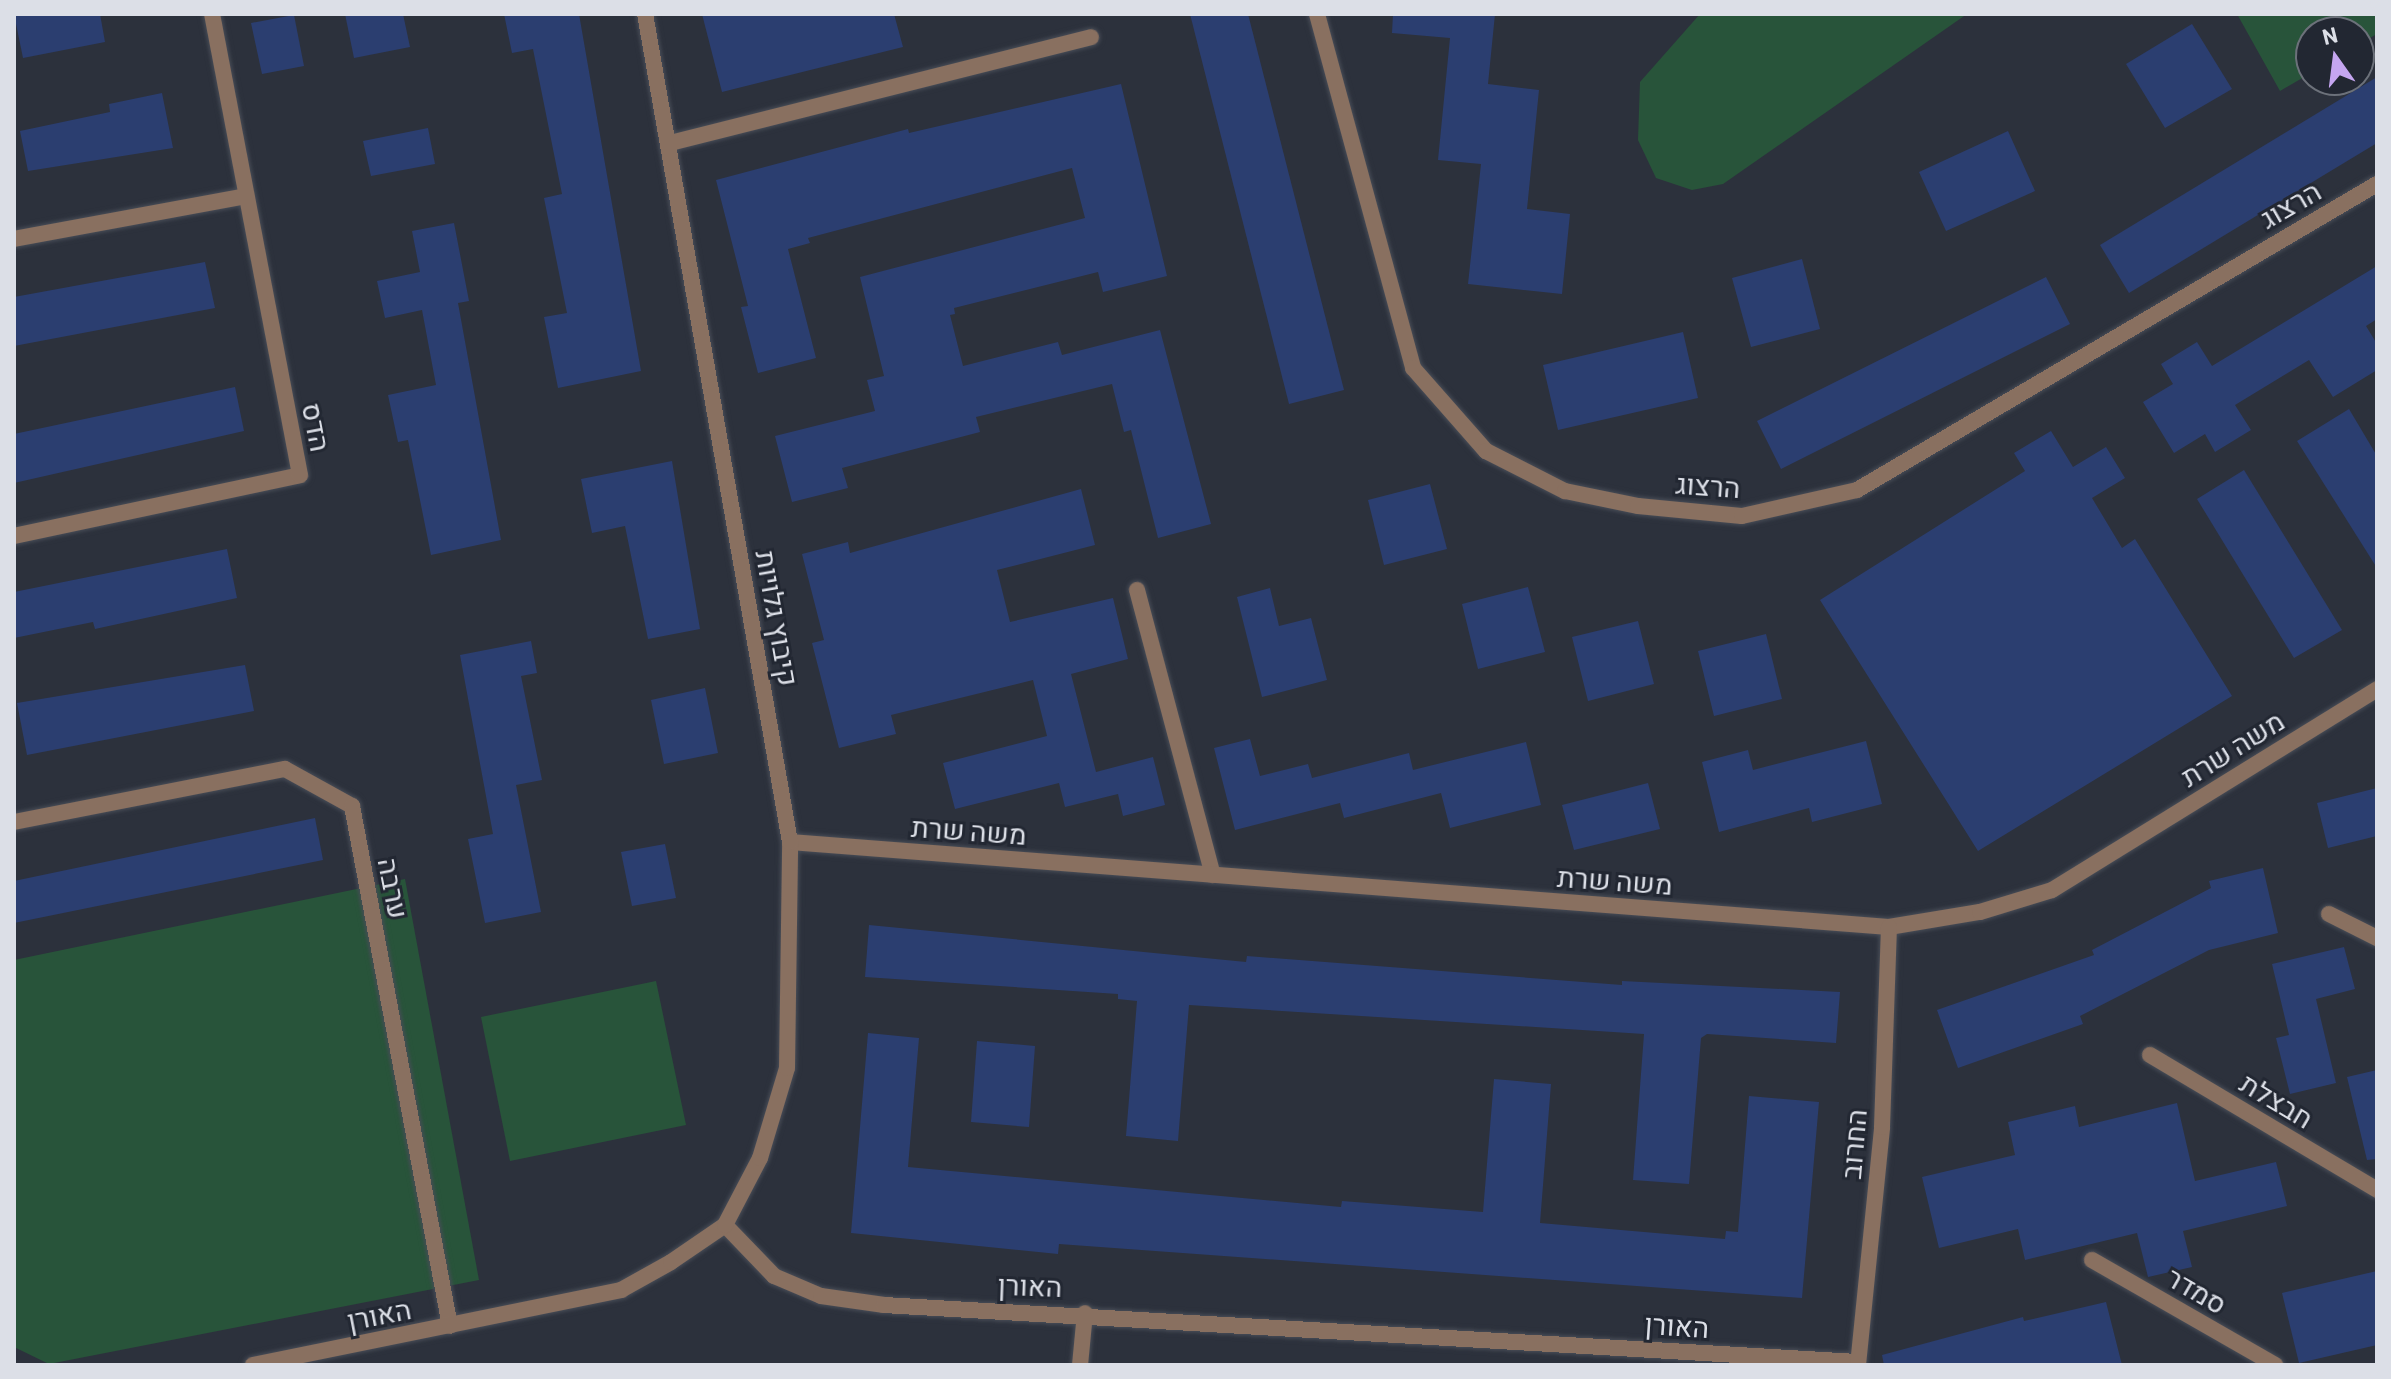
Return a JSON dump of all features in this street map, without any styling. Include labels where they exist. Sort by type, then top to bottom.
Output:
[{"type":"street","name":"הדס","points":[[14,536],[300,475],[212,14]]},
{"type":"street","name":"קיבוץ גלויות","points":[[645,14],[790,842],[787,1068],[760,1158],[725,1225]]},
{"type":"street","name":"הרצוג","points":[[1317,14],[1413,368],[1486,451],[1565,491],[1638,506],[1742,516],[1857,490],[2377,184]]},
{"type":"street","points":[[670,143],[1091,37]]},
{"type":"street","points":[[14,239],[246,196]]},
{"type":"street","points":[[1137,590],[1213,875]]},
{"type":"street","name":"משה שרת","points":[[790,842],[1889,927],[1980,912],[2052,890],[2377,689]]},
{"type":"street","name":"ערבה","points":[[14,822],[285,769],[352,806],[450,1326]]},
{"type":"street","points":[[2329,914],[2377,938]]},
{"type":"street","name":"החרוב","points":[[1857,1364],[1882,1127],[1889,927]]},
{"type":"street","name":"חבצלת","points":[[2150,1055],[2377,1190]]},
{"type":"street","name":"האורן","points":[[258,1365],[621,1290],[725,1225],[774,1276],[821,1296],[884,1305],[1085,1313],[1857,1364]]},
{"type":"street","name":"סמדר","points":[[2092,1260],[2275,1365]]},
{"type":"street","points":[[1080,1365],[1085,1313]]},
{"type":"green space","points":[[1700,14],[1967,14],[1723,184],[1692,190],[1656,178],[1638,140],[1640,82]]},
{"type":"green space","points":[[2237,14],[2377,14],[2375,35],[2375,16],[2295,16],[2295,82],[2280,91]]},
{"type":"green space","points":[[405,879],[479,1280],[49,1364],[14,1347],[14,960]]},
{"type":"green space","points":[[656,981],[686,1125],[510,1161],[481,1017]]},
{"type":"building","points":[[14,14],[100,14],[105,42],[23,58]]},
{"type":"building","points":[[345,14],[403,14],[410,47],[354,58]]},
{"type":"building","points":[[504,14],[579,14],[641,371],[558,388],[544,317],[567,313],[544,198],[562,194],[533,49],[512,53]]},
{"type":"building","points":[[702,14],[894,14],[903,47],[722,92]]},
{"type":"building","points":[[1190,14],[1248,14],[1344,390],[1289,404]]},
{"type":"building","points":[[1393,14],[1495,14],[1488,84],[1539,90],[1527,209],[1570,214],[1562,294],[1468,284],[1481,164],[1438,160],[1450,38],[1392,33]]},
{"type":"building","points":[[294,15],[304,66],[262,74],[251,23]]},
{"type":"building","points":[[2192,24],[2232,89],[2165,128],[2126,64]]},
{"type":"building","points":[[2375,78],[2377,143],[2129,293],[2100,245],[2346,96],[2375,96]]},
{"type":"building","points":[[1121,84],[1167,276],[1103,292],[1098,272],[954,308],[955,314],[950,315],[963,366],[1058,342],[1062,355],[1160,330],[1211,524],[1158,538],[1131,430],[1124,432],[1112,384],[976,417],[980,432],[842,468],[848,488],[792,502],[775,436],[875,411],[867,380],[884,376],[860,277],[1085,218],[1072,168],[808,238],[810,243],[788,249],[816,358],[758,373],[741,307],[748,306],[716,180],[908,129],[909,133]]},
{"type":"building","points":[[162,93],[173,148],[28,171],[20,131],[110,112],[109,104]]},
{"type":"building","points":[[428,128],[435,164],[371,176],[363,141]]},
{"type":"building","points":[[2008,131],[2035,191],[1946,231],[1919,172]]},
{"type":"building","points":[[454,223],[469,301],[458,303],[501,540],[431,555],[408,440],[398,442],[388,395],[436,385],[422,310],[385,318],[377,281],[420,272],[412,231]]},
{"type":"building","points":[[1802,259],[1820,329],[1751,347],[1732,278]]},
{"type":"building","points":[[205,262],[215,308],[14,346],[14,297]]},
{"type":"building","points":[[2377,266],[2377,319],[2366,326],[2377,344],[2377,370],[2333,397],[2309,360],[2235,405],[2251,430],[2215,452],[2205,434],[2174,453],[2143,402],[2173,384],[2161,364],[2197,342],[2212,366]]},
{"type":"building","points":[[2046,277],[2070,324],[1781,469],[1757,421]]},
{"type":"building","points":[[1683,332],[1698,398],[1558,430],[1543,365]]},
{"type":"building","points":[[235,387],[244,431],[14,483],[14,434]]},
{"type":"building","points":[[2349,409],[2377,456],[2377,568],[2297,441]]},
{"type":"building","points":[[2051,431],[2073,467],[2106,447],[2125,478],[2092,498],[2122,548],[2135,539],[2232,696],[1978,851],[1820,600],[2025,471],[2014,453]]},
{"type":"building","points":[[672,461],[700,629],[648,639],[625,526],[592,533],[581,479]]},
{"type":"building","points":[[2244,470],[2342,630],[2294,658],[2197,499]]},
{"type":"building","points":[[1430,484],[1447,549],[1384,565],[1368,500]]},
{"type":"building","points":[[1081,489],[1095,545],[997,570],[1010,622],[1113,598],[1128,659],[1071,674],[1096,772],[1153,757],[1165,805],[1123,816],[1118,794],[1065,807],[1059,783],[955,809],[943,763],[1047,736],[1033,680],[891,715],[896,734],[839,748],[812,643],[824,640],[802,554],[848,542],[850,553]]},
{"type":"building","points":[[227,549],[237,598],[95,629],[93,622],[14,638],[14,592]]},
{"type":"building","points":[[1528,587],[1545,652],[1478,669],[1462,604]]},
{"type":"building","points":[[1270,588],[1279,626],[1311,618],[1327,680],[1262,697],[1237,597]]},
{"type":"building","points":[[1638,621],[1654,684],[1588,701],[1572,637]]},
{"type":"building","points":[[1766,634],[1782,699],[1714,716],[1698,651]]},
{"type":"building","points":[[531,641],[537,673],[521,676],[542,780],[516,785],[541,912],[485,923],[468,839],[493,834],[460,655]]},
{"type":"building","points":[[245,665],[254,711],[27,755],[17,703]]},
{"type":"building","points":[[705,688],[718,753],[664,764],[651,700]]},
{"type":"building","points":[[1250,739],[1260,776],[1308,764],[1312,778],[1409,753],[1413,770],[1526,742],[1541,805],[1450,828],[1441,793],[1344,818],[1340,803],[1235,830],[1214,748]]},
{"type":"building","points":[[1866,741],[1882,804],[1812,822],[1809,808],[1719,832],[1702,762],[1748,750],[1753,770]]},
{"type":"building","points":[[1648,783],[1660,829],[1574,850],[1562,805]]},
{"type":"building","points":[[2377,788],[2377,836],[2328,848],[2317,803]]},
{"type":"building","points":[[315,818],[323,860],[14,923],[14,881]]},
{"type":"building","points":[[665,844],[676,898],[632,906],[621,852]]},
{"type":"building","points":[[2263,868],[2278,933],[2209,950],[2080,1016],[2083,1024],[1958,1068],[1937,1010],[2094,955],[2092,950],[2211,888],[2209,881]]},
{"type":"building","points":[[869,925],[1246,962],[1247,956],[1622,985],[1622,981],[1840,992],[1836,1043],[1707,1034],[1701,1038],[1689,1184],[1633,1180],[1644,1034],[1189,1005],[1178,1141],[1126,1136],[1137,1001],[1118,999],[1118,994],[865,977]]},
{"type":"building","points":[[2344,947],[2355,989],[2316,999],[2336,1083],[2290,1094],[2276,1038],[2289,1035],[2272,964]]},
{"type":"building","points":[[868,1033],[919,1038],[908,1167],[1341,1207],[1342,1201],[1483,1212],[1494,1079],[1551,1084],[1540,1223],[1725,1239],[1726,1231],[1738,1232],[1749,1096],[1819,1102],[1802,1298],[1059,1244],[1058,1254],[851,1233]]},
{"type":"building","points":[[977,1041],[1035,1046],[1029,1127],[971,1122]]},
{"type":"building","points":[[2377,1070],[2377,1159],[2367,1160],[2347,1077]]},
{"type":"building","points":[[2177,1103],[2195,1181],[2276,1162],[2287,1206],[2183,1231],[2192,1267],[2148,1277],[2137,1233],[2025,1260],[2018,1229],[1939,1248],[1922,1177],[2015,1155],[2008,1122],[2075,1106],[2079,1127]]},
{"type":"building","points":[[2377,1271],[2377,1345],[2299,1363],[2282,1293]]},
{"type":"building","points":[[2106,1302],[2122,1365],[1884,1365],[1882,1355],[2023,1317],[2024,1321]]}]
